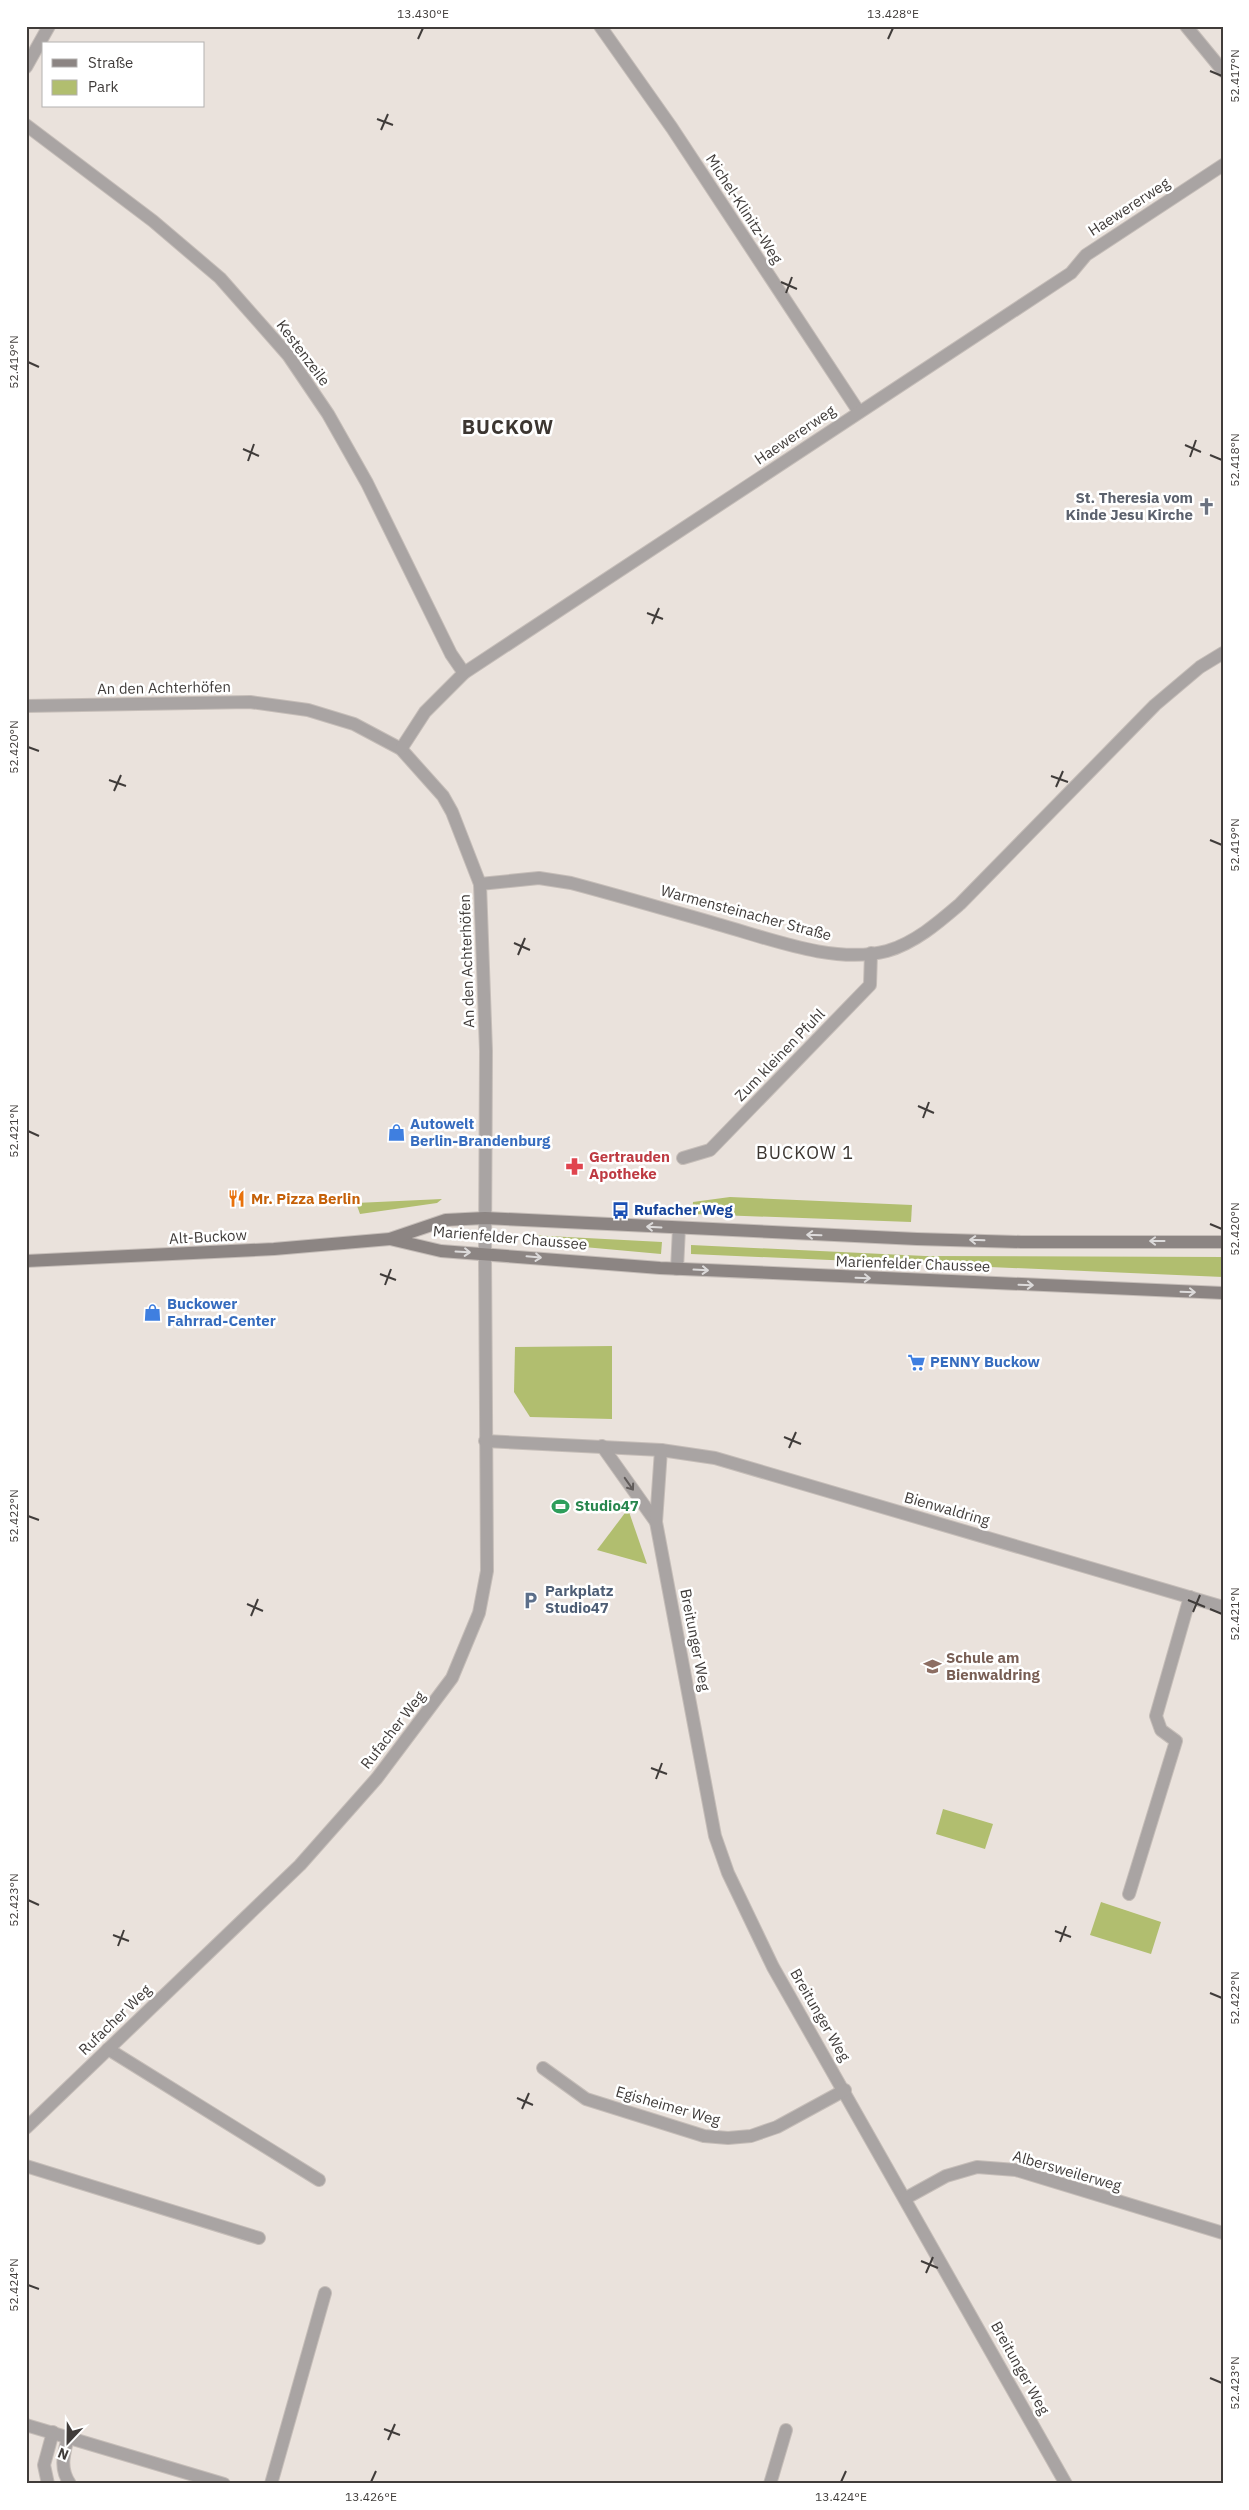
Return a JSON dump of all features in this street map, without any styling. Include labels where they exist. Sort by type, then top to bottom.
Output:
[{"type":"main road","name":"Marienfelder Chaussee","points":[[390,1239],[446,1220],[485,1218],[1021,1242],[1223,1242]]},
{"type":"main road","name":"Marienfelder Chaussee","points":[[390,1239],[441,1251],[677,1268],[1223,1293]]},
{"type":"main road","name":"Alt-Buckow","points":[[26,1261],[274,1250],[390,1239]]},
{"type":"street","points":[[26,67],[49,26]]},
{"type":"street","name":"Michel-Klinitz-Weg","points":[[600,26],[661,112],[859,412]]},
{"type":"street","points":[[1186,26],[1223,71]]},
{"type":"street","name":"Kestenzeile","points":[[26,125],[153,221],[220,278],[288,356],[328,414],[367,483],[451,654],[464,673]]},
{"type":"street","name":"Haewererweg","points":[[401,749],[425,712],[464,673],[1071,273],[1086,255],[1223,165]]},
{"type":"street","name":"Warmensteinacher Straße","points":[[480,884],[539,878],[571,883],[794,945],[834,954],[871,953],[902,946],[934,926],[960,904],[1155,705],[1200,667],[1223,653]]},
{"type":"street","name":"An den Achterhöfen","points":[[26,706],[250,702],[308,710],[354,724],[401,749],[448,804],[480,884],[486,1058],[485,1218]]},
{"type":"street","name":"Zum kleinen Pfuhl","points":[[683,1158],[710,1150],[870,985],[871,953]]},
{"type":"street","name":"Rufacher Weg","points":[[26,2128],[300,1864],[377,1778],[452,1678],[479,1614],[487,1571],[485,1218]]},
{"type":"street","points":[[677,1268],[679,1228]]},
{"type":"street","points":[[485,1441],[661,1450]]},
{"type":"street","name":"Breitunger Weg","points":[[602,1446],[656,1522]]},
{"type":"street","name":"Breitunger Weg","points":[[661,1450],[656,1522],[715,1836],[728,1873],[773,1966],[845,2090],[1066,2484]]},
{"type":"street","name":"Bienwaldring","points":[[661,1450],[714,1458],[1223,1607]]},
{"type":"street","points":[[1130,1894],[1176,1741],[1161,1730],[1156,1716],[1190,1598]]},
{"type":"street","points":[[108,2050],[319,2180]]},
{"type":"street","name":"Egisheimer Weg","points":[[543,2068],[586,2099],[704,2136],[728,2138],[751,2136],[777,2127],[845,2090]]},
{"type":"street","points":[[26,2166],[259,2238]]},
{"type":"street","name":"Albersweilerweg","points":[[906,2198],[946,2176],[977,2167],[1016,2170],[1223,2233]]},
{"type":"street","points":[[271,2484],[325,2293]]},
{"type":"street","points":[[26,2425],[224,2484]]},
{"type":"street","points":[[770,2484],[786,2430]]},
{"type":"street","points":[[48,2484],[44,2464],[52,2432]]},
{"type":"street","points":[[68,2437],[62,2461],[63,2472],[70,2484]]},
{"type":"green space","points":[[730,1197],[912,1205],[911,1222],[692,1214],[693,1202]]},
{"type":"green space","points":[[442,1199],[437,1203],[360,1214],[356,1203]]},
{"type":"green space","points":[[529,1235],[662,1242],[661,1254],[529,1242]]},
{"type":"green space","points":[[691,1245],[925,1256],[1223,1257],[1223,1277],[691,1254]]},
{"type":"green space","points":[[612,1346],[612,1419],[530,1417],[514,1392],[515,1347]]},
{"type":"green space","points":[[628,1509],[647,1564],[597,1550]]},
{"type":"green space","points":[[943,1809],[993,1824],[985,1849],[936,1834]]},
{"type":"green space","points":[[1101,1902],[1161,1922],[1151,1954],[1090,1935]]},
{"type":"place","name":"St. Theresia vom Kinde Jesu Kirche","points":[[1207,507]]},
{"type":"place","name":"Autowelt Berlin-Brandenburg","points":[[396,1133]]},
{"type":"place","name":"Gertrauden Apotheke","points":[[575,1166]]},
{"type":"place","name":"Mr. Pizza Berlin","points":[[237,1199]]},
{"type":"place","name":"Rufacher Weg","points":[[620,1210]]},
{"type":"place","name":"Buckower Fahrrad-Center","points":[[153,1313]]},
{"type":"place","name":"PENNY Buckow","points":[[916,1362]]},
{"type":"place","name":"Studio47","points":[[561,1506]]},
{"type":"place","name":"Parkplatz Studio47","points":[[531,1600]]},
{"type":"place","name":"Schule am Bienwaldring","points":[[932,1667]]},
{"type":"district","name":"BUCKOW","points":[[508,427]]},
{"type":"district","name":"BUCKOW 1","points":[[805,1153]]}]
